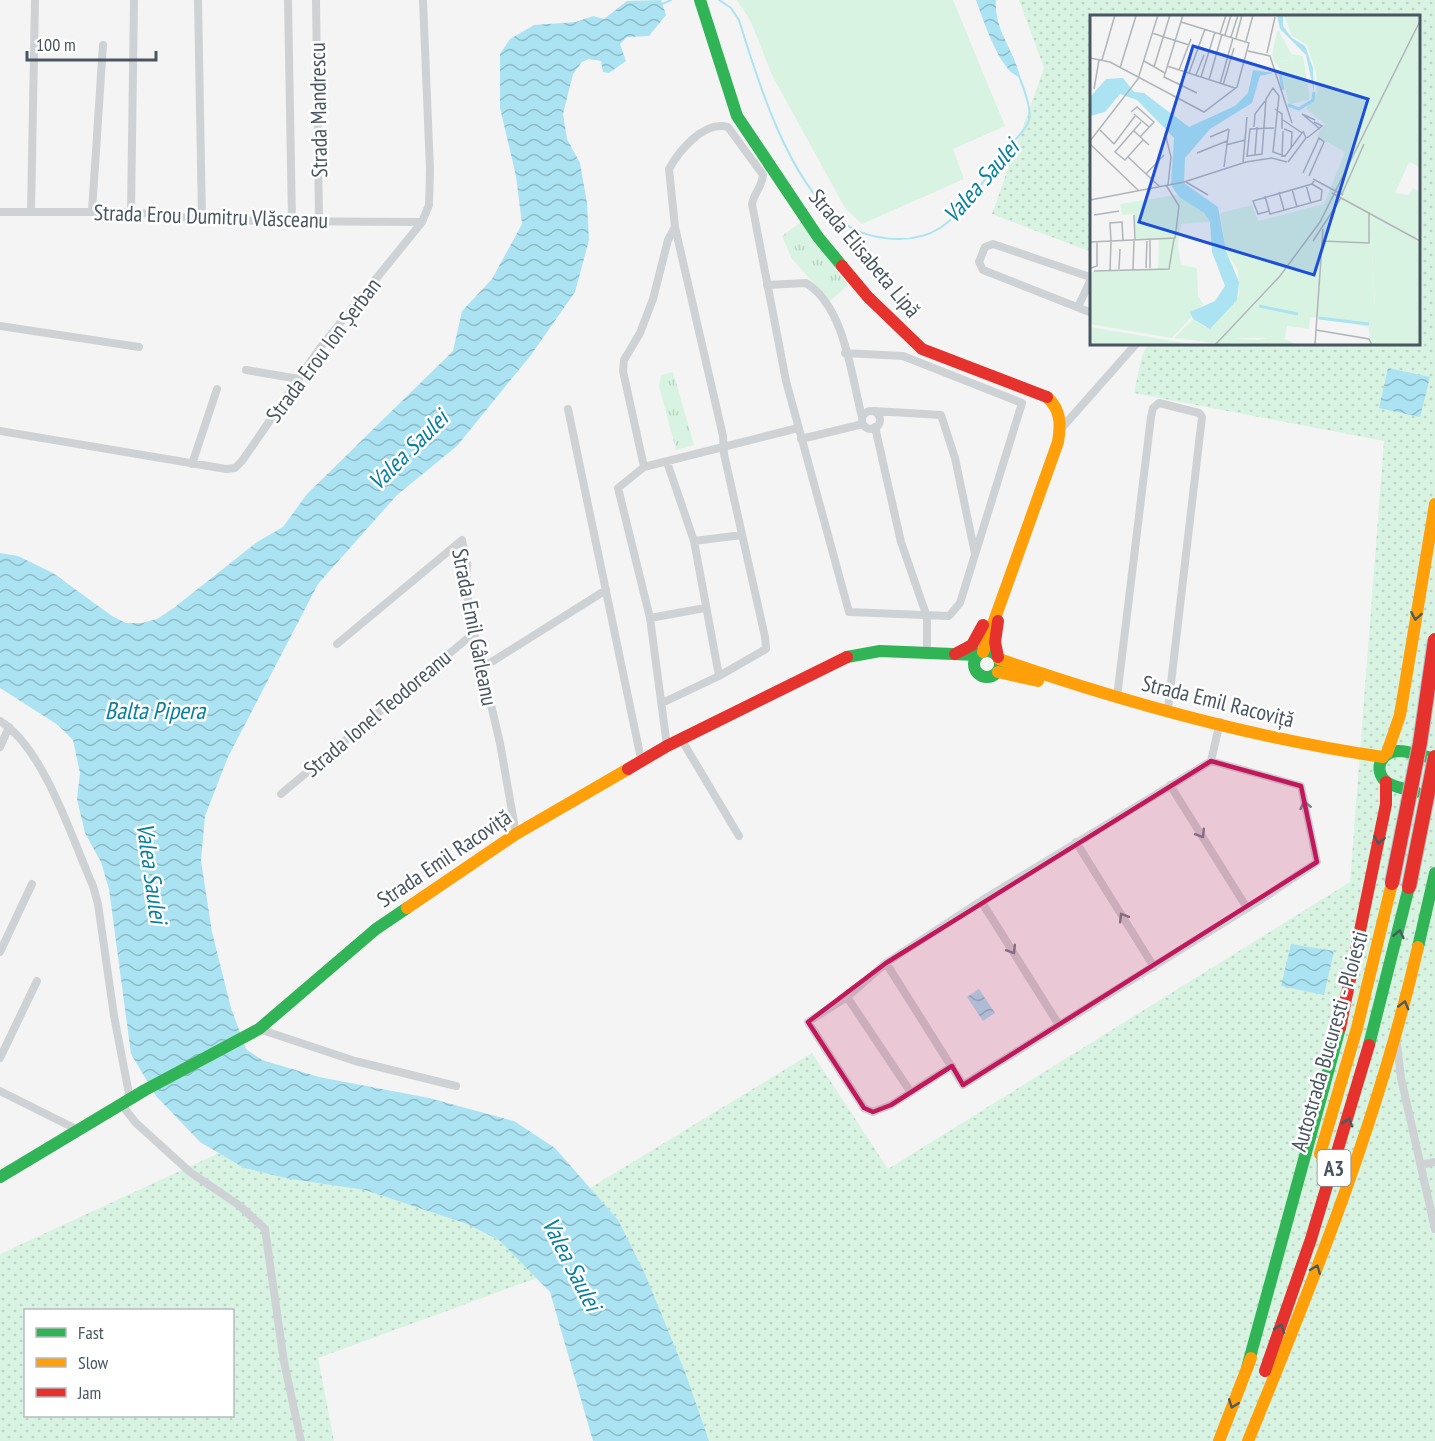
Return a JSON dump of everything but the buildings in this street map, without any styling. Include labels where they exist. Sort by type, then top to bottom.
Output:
[{"type":"main road","name":"Strada Elisabeta Lipă","points":[[700,0],[738,116],[818,237],[868,297],[922,349],[1047,396],[1058,409],[1060,430]]},
{"type":"main road","points":[[978,657],[1046,481],[1060,430]]},
{"type":"main road","points":[[1247,1368],[1335,1052],[1386,804],[1382,777],[1385,755],[1391,747],[1400,715],[1435,504]]},
{"type":"main road","points":[[950,655],[967,649],[976,639],[1010,561],[1017,558]]},
{"type":"main road","points":[[998,663],[994,642],[996,630],[1017,571],[1017,558]]},
{"type":"main road","name":"Autostrada Bucuresti - Ploiesti","points":[[1219,1441],[1292,1240],[1343,1077],[1392,883],[1420,743],[1435,640]]},
{"type":"main road","name":"Strada Emil Racoviță","points":[[0,1177],[145,1090],[259,1029],[376,929],[516,834],[641,759],[854,654],[872,651],[978,657],[992,652],[998,663],[1098,693],[1328,749],[1385,755],[1398,751],[1435,758]]},
{"type":"main road","name":"Strada Emil Racoviță","points":[[978,657],[976,672],[983,677],[991,677],[998,663]]},
{"type":"main road","name":"Strada Emil Racoviță","points":[[1328,749],[1382,777],[1435,796]]},
{"type":"main road","name":"Autostrada Bucuresti - Ploiesti","points":[[1236,1441],[1267,1366],[1338,1155],[1377,1022],[1409,887],[1435,758]]},
{"type":"main road","points":[[1248,1441],[1322,1252],[1396,1035],[1435,873]]},
{"type":"street","points":[[31,212],[35,0]]},
{"type":"street","points":[[131,212],[134,0]]},
{"type":"street","points":[[198,0],[202,219]]},
{"type":"street","points":[[288,0],[292,221]]},
{"type":"street","name":"Strada Mandrescu","points":[[316,0],[319,220]]},
{"type":"street","name":"Strada Erou Ion Șerban","points":[[0,431],[225,470],[235,468],[242,461],[320,348],[422,222],[429,205],[430,170],[423,0]]},
{"type":"street","points":[[92,211],[103,45]]},
{"type":"street","points":[[662,703],[719,676],[766,650],[675,228],[669,169],[701,132],[714,126],[728,127],[763,175],[761,188],[753,198],[752,204],[766,285],[798,428],[849,612],[927,617],[950,616],[956,611],[975,555],[1022,403],[903,356],[845,353]]},
{"type":"street","name":"Strada Erou Dumitru Vlăsceanu","points":[[0,212],[92,211],[131,212],[202,219],[422,222]]},
{"type":"street","points":[[644,467],[623,371],[624,360],[640,333],[653,299],[668,240],[675,228]]},
{"type":"street","points":[[1090,277],[993,244],[985,247],[979,262],[982,270],[1090,312]]},
{"type":"street","points":[[1077,307],[1090,279]]},
{"type":"street","points":[[766,285],[796,282],[812,287],[837,320],[863,420],[867,428],[875,427]]},
{"type":"street","points":[[0,326],[139,347]]},
{"type":"street","points":[[1060,430],[1135,345]]},
{"type":"street","points":[[246,370],[299,379]]},
{"type":"street","points":[[192,464],[217,389]]},
{"type":"street","points":[[1117,698],[1151,417],[1153,408],[1159,403],[1199,413],[1202,417],[1168,709]]},
{"type":"street","points":[[568,409],[641,759]]},
{"type":"street","points":[[801,439],[863,420],[868,411],[941,415],[955,458],[975,555]]},
{"type":"street","points":[[874,411],[879,421],[875,427],[901,542],[927,617],[927,654]]},
{"type":"street","points":[[667,746],[650,618],[618,488],[644,467],[798,428]]},
{"type":"street","points":[[667,462],[694,541],[719,676]]},
{"type":"street","points":[[694,541],[742,535]]},
{"type":"street","name":"Strada Emil Gârleanu","points":[[337,644],[461,540],[467,563],[466,588],[474,633],[500,743],[516,834]]},
{"type":"street","points":[[482,668],[606,590]]},
{"type":"street","points":[[650,618],[705,608]]},
{"type":"street","name":"Strada Ionel Teodoreanu","points":[[281,794],[474,633]]},
{"type":"street","points":[[0,721],[9,726],[29,748],[43,772],[93,886],[98,904],[126,1101],[136,1123],[190,1172],[240,1206],[265,1229],[284,1362],[301,1441]]},
{"type":"street","points":[[952,1066],[891,1105],[873,1112],[864,1108],[808,1022],[847,997],[886,963],[981,901],[1212,758],[1220,722]]},
{"type":"street","points":[[0,747],[9,726]]},
{"type":"street","points":[[681,739],[739,837]]},
{"type":"street","points":[[886,963],[963,1085],[1154,967],[1317,862],[1301,786],[1212,758]]},
{"type":"street","points":[[1170,785],[1247,908]]},
{"type":"street","points":[[1076,842],[1154,967]]},
{"type":"street","points":[[0,952],[32,885]]},
{"type":"street","points":[[981,901],[1059,1025]]},
{"type":"street","points":[[0,1058],[38,981]]},
{"type":"street","points":[[847,997],[910,1091]]},
{"type":"street","points":[[259,1029],[355,1061],[456,1086]]},
{"type":"street","points":[[1396,1035],[1401,1078],[1435,1229]]},
{"type":"street","points":[[0,1092],[78,1130]]},
{"type":"street","points":[[1421,1165],[1435,1162]]},
{"type":"highlighted area","points":[[1211,761],[1301,786],[1317,862],[963,1085],[952,1066],[891,1105],[873,1112],[864,1108],[808,1022],[886,963]]},
{"type":"green space","points":[[737,0],[953,0],[1005,126],[953,149],[964,179],[862,224],[845,208],[772,75],[751,22]]},
{"type":"green space","points":[[1019,0],[1435,0],[1435,1441],[709,1441],[618,1220],[590,1188],[812,1053],[888,1169],[1350,882],[1384,441],[1134,393],[1142,356],[1148,345],[1420,345],[1420,15],[1090,15],[1090,252],[992,214],[1044,68]]},
{"type":"green space","points":[[801,222],[848,285],[830,301],[792,259],[782,236]]},
{"type":"green space","points":[[673,372],[694,445],[676,450],[659,386],[661,375]]},
{"type":"green space","points":[[219,1153],[244,1168],[290,1179],[365,1190],[467,1224],[499,1240],[537,1278],[318,1358],[334,1441],[0,1441],[0,1254]]},
{"type":"water","name":"Balta Pipera","points":[[661,0],[666,15],[649,36],[627,37],[620,44],[626,61],[609,73],[603,72],[601,61],[589,59],[582,62],[573,74],[563,114],[567,139],[580,163],[587,203],[589,240],[575,292],[531,355],[457,446],[397,495],[318,584],[228,757],[205,816],[201,861],[212,932],[231,1008],[246,1049],[262,1060],[319,1077],[429,1098],[514,1121],[555,1148],[618,1220],[645,1274],[685,1372],[709,1441],[593,1441],[550,1292],[499,1240],[467,1224],[365,1190],[290,1179],[244,1168],[200,1142],[156,1096],[131,1054],[109,889],[101,862],[85,833],[77,799],[80,773],[73,740],[58,725],[0,688],[0,553],[18,556],[53,573],[112,616],[126,623],[142,623],[157,619],[175,607],[257,542],[283,527],[307,494],[453,351],[462,311],[492,279],[522,224],[516,176],[500,108],[500,54],[510,39],[534,25],[576,22],[593,16],[604,19],[627,1]]},
{"type":"water","points":[[976,0],[996,0],[1001,31],[1020,77],[1006,66],[999,56]]},
{"type":"water","points":[[1388,368],[1430,377],[1420,417],[1379,408]]},
{"type":"water","points":[[1291,944],[1334,951],[1324,995],[1281,986]]},
{"type":"water","points":[[979,989],[995,1013],[983,1021],[967,997]]},
{"type":"waterway","name":"Valea Saulei","points":[[660,5],[671,0]]},
{"type":"waterway","name":"Valea Saulei","points":[[719,0],[731,8],[739,20],[776,127],[804,179],[819,201],[837,218],[848,226],[873,236],[915,238],[940,228],[957,213],[975,193],[1029,120],[1027,98],[1019,76]]},
{"type":"traffic: fast","points":[[700,0],[737,116],[818,237],[842,266]]},
{"type":"traffic: fast","points":[[847,657],[880,651],[977,655]]},
{"type":"traffic: fast","points":[[987,651],[996,655],[1000,664],[996,673],[987,677],[978,673],[974,664],[978,655],[987,651]]},
{"type":"traffic: fast","points":[[1416,792],[1385,781],[1381,776],[1381,762],[1388,754],[1398,751],[1435,759]]},
{"type":"traffic: fast","points":[[1418,947],[1435,873]]},
{"type":"traffic: fast","points":[[1369,1045],[1409,887]]},
{"type":"traffic: fast","points":[[0,1177],[145,1090],[259,1029],[376,929],[407,908]]},
{"type":"traffic: fast","points":[[1247,1368],[1340,1028]]},
{"type":"traffic: slow","points":[[983,652],[1058,442],[1059,418],[1055,407],[1047,397]]},
{"type":"traffic: slow","points":[[1387,753],[1400,715],[1435,504]]},
{"type":"traffic: slow","points":[[999,659],[1093,690],[1189,717],[1286,740],[1383,757]]},
{"type":"traffic: slow","points":[[998,672],[1038,681]]},
{"type":"traffic: slow","points":[[407,908],[516,834],[628,769]]},
{"type":"traffic: slow","points":[[1320,1154],[1357,1028],[1392,883]]},
{"type":"traffic: slow","points":[[1248,1441],[1321,1259],[1364,1136],[1384,1073],[1418,947]]},
{"type":"traffic: slow","points":[[1219,1441],[1251,1358]]},
{"type":"traffic: jam","points":[[842,266],[868,297],[922,349],[1047,397]]},
{"type":"traffic: jam","points":[[998,621],[995,642],[998,657]]},
{"type":"traffic: jam","points":[[955,654],[972,645],[983,625]]},
{"type":"traffic: jam","points":[[1392,883],[1420,743],[1435,640]]},
{"type":"traffic: jam","points":[[628,769],[667,746],[847,657]]},
{"type":"traffic: jam","points":[[1409,887],[1435,757]]},
{"type":"traffic: jam","points":[[1340,1028],[1386,804],[1386,782]]},
{"type":"traffic: jam","points":[[1265,1371],[1311,1239],[1369,1045]]}]
